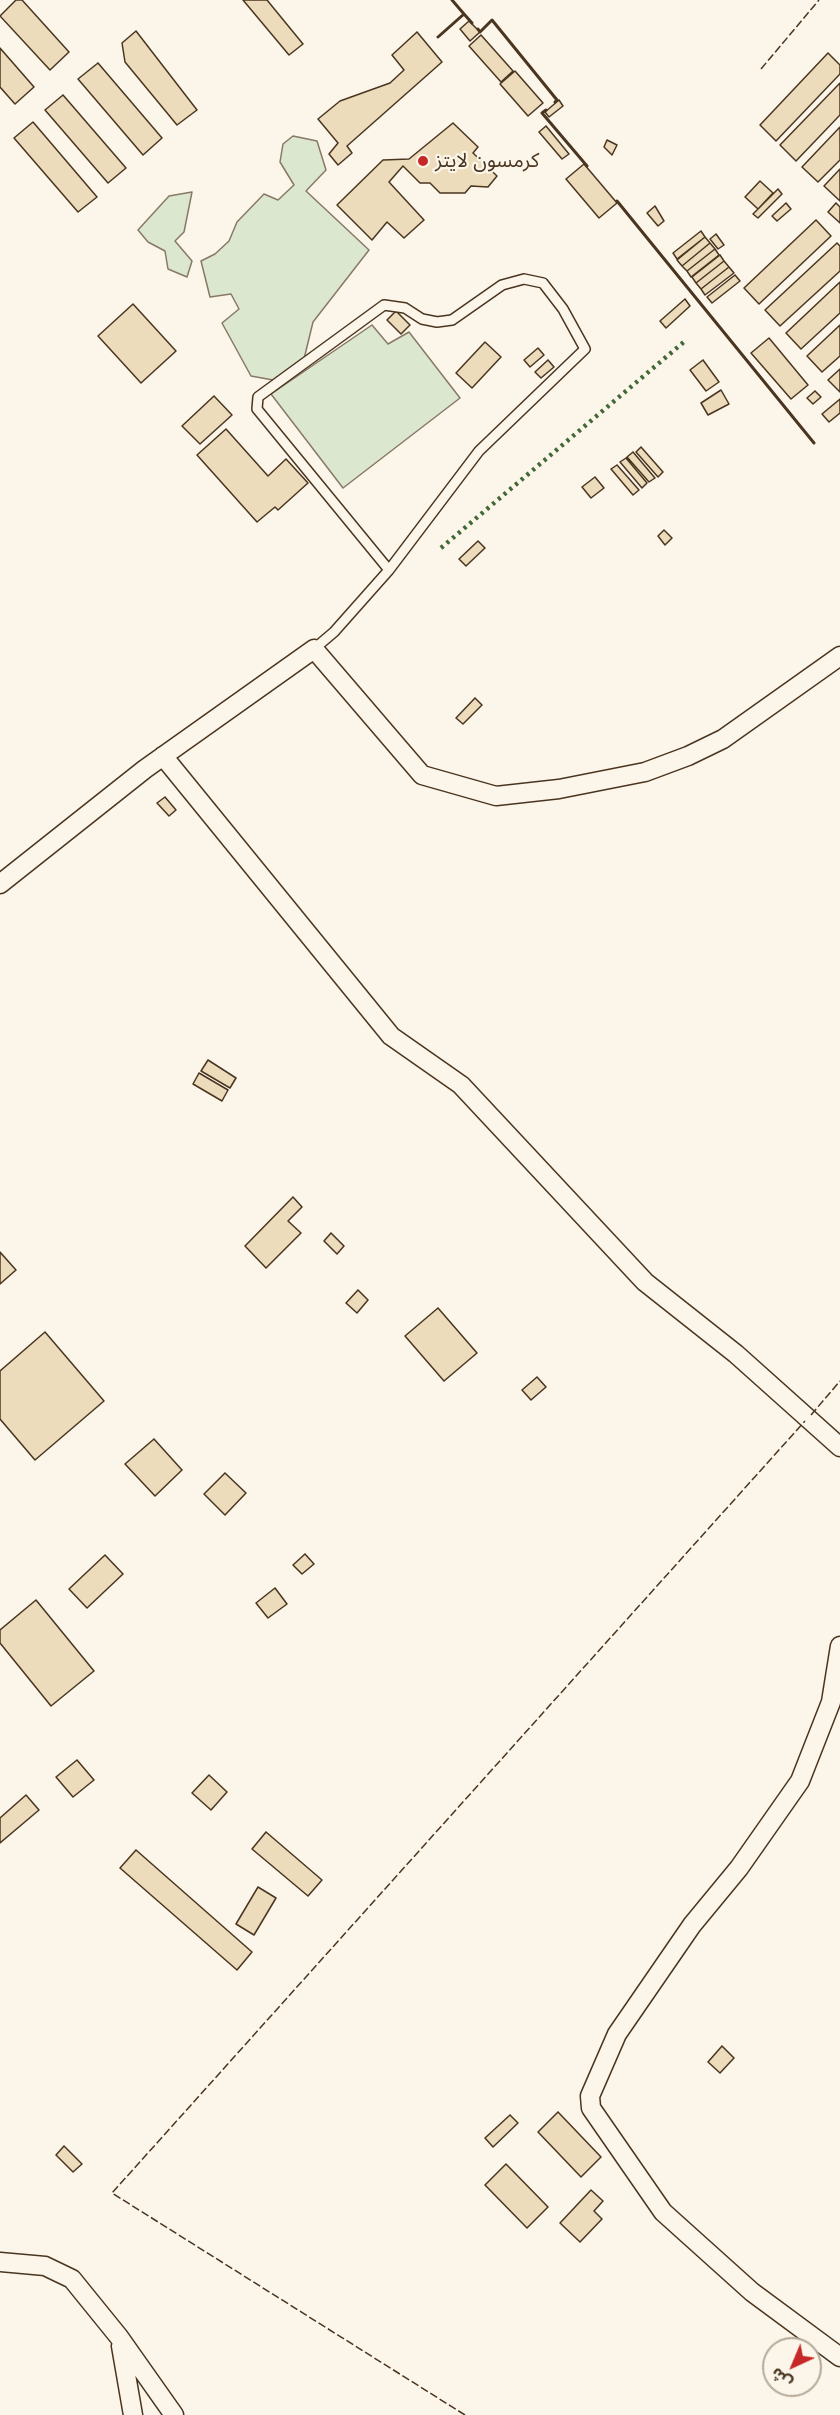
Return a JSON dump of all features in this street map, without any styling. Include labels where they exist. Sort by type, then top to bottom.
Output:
[{"type":"street","points":[[0,884],[162,756],[314,649],[422,775],[496,796],[559,789],[645,772],[688,756],[723,739],[840,656]]},
{"type":"street","points":[[162,756],[391,1036],[461,1085],[645,1282],[736,1354],[840,1447]]},
{"type":"street","points":[[840,1646],[831,1702],[800,1781],[740,1868],[692,1924],[617,2034],[590,2096],[591,2108],[663,2212],[752,2292],[840,2357]]},
{"type":"street","points":[[0,2262],[45,2266],[72,2279],[119,2337],[174,2415]]},
{"type":"street","points":[[119,2337],[133,2415]]},
{"type":"lane","points":[[314,649],[334,632],[389,570],[479,451],[585,350],[562,309],[543,283],[524,279],[502,285],[452,320],[437,322],[422,319],[405,308],[384,305],[258,397],[257,409],[389,570]]},
{"type":"green space","points":[[293,136],[317,141],[326,170],[306,191],[369,250],[313,322],[304,359],[273,380],[251,376],[222,323],[239,309],[231,294],[210,297],[201,261],[215,254],[229,241],[237,222],[264,194],[278,200],[294,185],[280,162],[283,144]]},
{"type":"green space","points":[[192,192],[184,232],[175,241],[192,261],[187,277],[168,269],[165,251],[148,242],[138,230],[169,196]]},
{"type":"green space","points":[[372,325],[388,344],[409,332],[460,398],[343,488],[271,394]]},
{"type":"building","points":[[16,0],[22,0],[69,52],[50,70],[0,16]]},
{"type":"building","points":[[243,0],[267,0],[303,44],[289,55]]},
{"type":"building","points":[[469,21],[480,32],[470,41],[460,29]]},
{"type":"building","points":[[136,31],[197,110],[177,125],[125,62],[122,43]]},
{"type":"building","points":[[417,32],[442,62],[347,146],[352,153],[338,165],[329,154],[338,143],[318,119],[340,101],[390,83],[404,70],[392,55]]},
{"type":"building","points":[[481,35],[513,71],[501,82],[469,46]]},
{"type":"building","points":[[0,48],[34,87],[15,104],[0,87]]},
{"type":"building","points":[[828,53],[840,65],[840,74],[776,141],[760,125]]},
{"type":"building","points":[[98,63],[162,138],[143,155],[78,79]]},
{"type":"building","points":[[515,71],[543,103],[528,116],[500,84]]},
{"type":"building","points":[[840,83],[840,115],[796,161],[780,145]]},
{"type":"building","points":[[63,95],[126,168],[108,183],[45,110]]},
{"type":"building","points":[[559,100],[563,106],[549,117],[545,112]]},
{"type":"building","points":[[33,122],[97,197],[78,212],[14,138]]},
{"type":"building","points":[[453,123],[478,147],[473,153],[497,176],[488,187],[471,186],[465,193],[440,193],[430,183],[420,183],[403,166],[389,182],[424,220],[404,238],[387,222],[372,240],[337,205],[383,160],[409,159]]},
{"type":"building","points":[[546,126],[569,154],[562,159],[539,132]]},
{"type":"building","points":[[840,127],[840,160],[818,182],[802,167]]},
{"type":"building","points":[[607,140],[617,145],[612,155],[604,147]]},
{"type":"building","points":[[584,164],[617,203],[599,218],[566,179]]},
{"type":"building","points":[[840,169],[840,201],[824,186]]},
{"type":"building","points":[[760,181],[773,193],[758,209],[745,197]]},
{"type":"building","points":[[778,189],[782,194],[758,218],[753,214]]},
{"type":"building","points":[[786,203],[791,209],[777,221],[772,216]]},
{"type":"building","points":[[836,203],[840,207],[840,223],[828,212]]},
{"type":"building","points":[[655,206],[664,221],[658,226],[647,213]]},
{"type":"building","points":[[816,220],[831,236],[759,304],[744,288]]},
{"type":"building","points":[[701,231],[705,237],[677,259],[673,253]]},
{"type":"building","points":[[716,234],[724,245],[718,249],[710,239]]},
{"type":"building","points":[[705,237],[710,243],[682,266],[677,260]]},
{"type":"building","points":[[710,243],[715,249],[687,271],[682,266]]},
{"type":"building","points":[[837,243],[840,246],[840,271],[780,326],[765,310]]},
{"type":"building","points":[[715,249],[719,255],[691,277],[687,271]]},
{"type":"building","points":[[720,255],[724,261],[696,283],[692,277]]},
{"type":"building","points":[[724,261],[729,267],[701,289],[696,283]]},
{"type":"building","points":[[729,267],[734,273],[705,295],[701,289]]},
{"type":"building","points":[[735,275],[740,281],[712,303],[707,297]]},
{"type":"building","points":[[840,282],[840,313],[801,349],[786,333]]},
{"type":"building","points":[[685,299],[690,306],[666,328],[660,321]]},
{"type":"building","points":[[133,304],[176,351],[141,383],[98,336]]},
{"type":"building","points":[[396,311],[410,325],[401,334],[387,320]]},
{"type":"building","points":[[840,325],[840,356],[822,372],[807,356]]},
{"type":"building","points":[[769,338],[808,385],[791,399],[751,353]]},
{"type":"building","points":[[485,342],[501,357],[472,388],[456,373]]},
{"type":"building","points":[[538,348],[544,355],[530,367],[524,360]]},
{"type":"building","points":[[548,360],[554,367],[541,378],[535,372]]},
{"type":"building","points":[[703,360],[719,382],[706,391],[690,370]]},
{"type":"building","points":[[840,369],[840,392],[828,380]]},
{"type":"building","points":[[721,390],[729,404],[708,415],[701,403]]},
{"type":"building","points":[[815,391],[821,397],[813,404],[807,398]]},
{"type":"building","points":[[214,396],[232,415],[200,444],[182,426]]},
{"type":"building","points":[[840,399],[840,413],[829,422],[822,414]]},
{"type":"building","points":[[226,429],[268,476],[286,459],[308,483],[278,510],[275,507],[257,522],[197,455]]},
{"type":"building","points":[[641,447],[663,472],[658,477],[636,452]]},
{"type":"building","points":[[633,452],[655,478],[649,482],[627,457]]},
{"type":"building","points":[[626,458],[647,483],[642,488],[620,462]]},
{"type":"building","points":[[617,465],[639,490],[633,495],[611,469]]},
{"type":"building","points":[[595,477],[604,488],[591,498],[582,487]]},
{"type":"building","points":[[664,530],[672,538],[665,545],[658,536]]},
{"type":"building","points":[[478,541],[485,548],[466,566],[459,559]]},
{"type":"building","points":[[475,698],[482,705],[463,724],[456,718]]},
{"type":"building","points":[[165,797],[176,810],[169,816],[157,803]]},
{"type":"building","points":[[208,1060],[236,1078],[230,1088],[201,1071]]},
{"type":"building","points":[[199,1073],[228,1090],[222,1101],[193,1084]]},
{"type":"building","points":[[293,1197],[302,1207],[288,1221],[301,1233],[266,1268],[245,1246]]},
{"type":"building","points":[[331,1233],[344,1246],[337,1254],[324,1241]]},
{"type":"building","points":[[0,1252],[16,1270],[0,1284]]},
{"type":"building","points":[[358,1290],[368,1300],[357,1313],[346,1303]]},
{"type":"building","points":[[438,1308],[477,1353],[444,1381],[405,1336]]},
{"type":"building","points":[[45,1332],[104,1401],[35,1460],[0,1419],[0,1371]]},
{"type":"building","points":[[537,1377],[546,1387],[531,1400],[522,1390]]},
{"type":"building","points":[[154,1439],[182,1470],[155,1496],[125,1464]]},
{"type":"building","points":[[225,1473],[246,1493],[225,1515],[204,1494]]},
{"type":"building","points":[[305,1554],[314,1564],[302,1574],[293,1565]]},
{"type":"building","points":[[105,1555],[123,1574],[87,1608],[69,1589]]},
{"type":"building","points":[[275,1588],[287,1604],[268,1618],[256,1603]]},
{"type":"building","points":[[36,1600],[94,1671],[51,1706],[0,1643],[0,1630]]},
{"type":"building","points":[[77,1760],[94,1780],[73,1797],[56,1777]]},
{"type":"building","points":[[209,1775],[227,1792],[211,1810],[192,1793]]},
{"type":"building","points":[[26,1795],[39,1810],[0,1843],[0,1818]]},
{"type":"building","points":[[266,1832],[322,1880],[308,1896],[252,1849]]},
{"type":"building","points":[[136,1850],[252,1952],[237,1970],[120,1868]]},
{"type":"building","points":[[258,1887],[276,1898],[254,1935],[236,1924]]},
{"type":"building","points":[[722,2046],[734,2058],[720,2073],[708,2062]]},
{"type":"building","points":[[558,2112],[601,2157],[581,2177],[538,2132]]},
{"type":"building","points":[[510,2115],[518,2123],[493,2147],[485,2138]]},
{"type":"building","points":[[64,2146],[82,2164],[73,2172],[56,2155]]},
{"type":"building","points":[[506,2164],[548,2207],[527,2228],[485,2185]]},
{"type":"building","points":[[591,2190],[603,2201],[594,2211],[602,2219],[580,2242],[560,2223]]},
{"type":"hedge","points":[[441,548],[685,341]]},
{"type":"fence","points":[[761,69],[819,0]]},
{"type":"fence","points":[[811,1415],[840,1381]]},
{"type":"fence","points":[[465,2415],[112,2193],[805,1421]]},
{"type":"wall","points":[[438,37],[464,14],[452,0]]},
{"type":"wall","points":[[464,14],[472,23]]},
{"type":"wall","points":[[478,29],[480,32],[492,20],[557,100],[555,102]]},
{"type":"wall","points":[[546,110],[542,113],[587,166]]},
{"type":"wall","points":[[617,201],[814,443]]},
{"type":"place","name":"كرمسون لايتز","points":[[423,161]]}]
